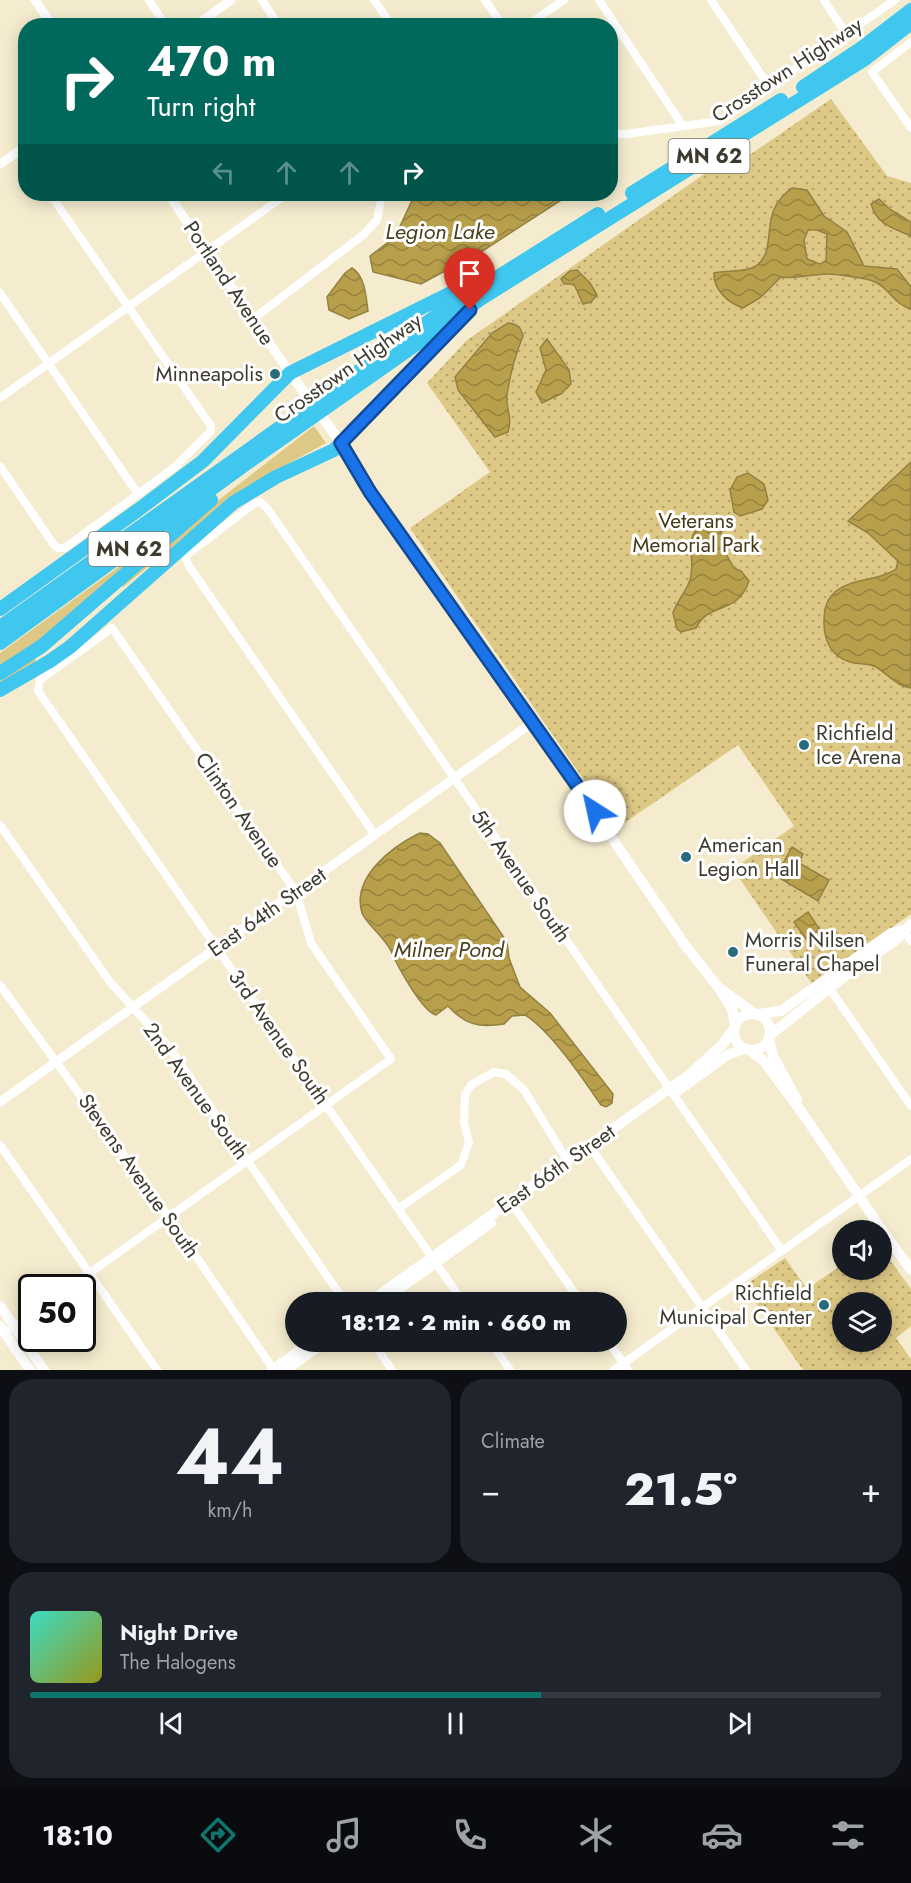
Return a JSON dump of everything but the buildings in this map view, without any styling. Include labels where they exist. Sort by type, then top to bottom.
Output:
[{"type":"highway","name":"Crosstown Highway","points":[[618,200],[860,50],[911,10]]},
{"type":"highway","name":"Crosstown Highway","points":[[0,643],[238,470],[260,457],[482,298],[865,59],[911,23]]},
{"type":"highway","name":"Crosstown Highway","points":[[2,620],[439,314],[617,201]]},
{"type":"highway","points":[[2,620],[138,510],[203,461],[290,373],[534,252]]},
{"type":"highway","points":[[0,690],[50,662],[70,646],[233,503],[276,477],[334,450],[482,298]]},
{"type":"highway","points":[[0,675],[42,646],[260,457]]},
{"type":"highway","points":[[0,675],[44,654],[169,557]]},
{"type":"main road","points":[[290,373],[341,443],[370,492],[533,722],[685,945],[718,987],[732,1009],[735,1037],[764,1062],[803,1114],[875,1220]]},
{"type":"main road","points":[[735,1026],[743,1016],[781,1011],[896,940],[907,927]]},
{"type":"main road","points":[[747,1049],[761,1048],[827,984]]},
{"type":"main road","points":[[718,987],[769,1025],[773,1056],[803,1114]]},
{"type":"main road","name":"East 66th Street","points":[[671,1092],[722,1045],[735,1026]]},
{"type":"main road","name":"East 66th Street","points":[[384,1292],[671,1092],[729,1054],[747,1049]]},
{"type":"main road","name":"East 66th Street","points":[[512,1204],[567,1160],[591,1148]]},
{"type":"main road","points":[[892,1244],[911,1270]]},
{"type":"main road","name":"East 66th Street","points":[[393,1292],[433,1260]]},
{"type":"main road","points":[[0,1306],[6,1329],[30,1370]]},
{"type":"main road","points":[[6,1329],[44,1370]]},
{"type":"main road","points":[[273,1370],[298,1352]]},
{"type":"main road","points":[[286,1370],[311,1352]]},
{"type":"street","points":[[35,0],[47,18]]},
{"type":"street","points":[[149,0],[161,18]]},
{"type":"street","points":[[206,18],[231,0]]},
{"type":"street","points":[[262,0],[274,18]]},
{"type":"street","points":[[374,0],[386,18]]},
{"type":"street","points":[[485,0],[497,18]]},
{"type":"street","points":[[538,18],[564,0]]},
{"type":"street","points":[[600,0],[612,18]]},
{"type":"street","points":[[711,0],[770,88]]},
{"type":"street","points":[[824,0],[846,34]]},
{"type":"street","points":[[618,132],[720,121],[895,0]]},
{"type":"street","points":[[618,27],[683,126]]},
{"type":"street","points":[[911,42],[872,72],[911,128]]},
{"type":"street","points":[[1,160],[18,153]]},
{"type":"street","points":[[0,466],[58,548],[66,548],[176,466],[207,439],[211,426],[55,201]]},
{"type":"street","name":"Portland Avenue","points":[[173,201],[290,373]]},
{"type":"street","points":[[0,399],[275,201]]},
{"type":"street","points":[[253,319],[363,235],[376,220],[380,201]]},
{"type":"street","points":[[0,293],[138,494]]},
{"type":"street","name":"5th Avenue South","points":[[375,835],[189,567],[186,559],[239,515],[260,502],[267,508],[782,1251]]},
{"type":"street","name":"3rd Avenue South","points":[[112,628],[38,683],[38,691],[456,1292]]},
{"type":"street","name":"Clinton Avenue","points":[[112,628],[296,892],[311,943],[391,1059],[326,1105]]},
{"type":"street","name":"East 64th Street","points":[[0,1102],[533,722]]},
{"type":"street","name":"2nd Avenue South","points":[[0,825],[110,982],[169,1047],[338,1292]]},
{"type":"street","points":[[907,927],[911,941]]},
{"type":"street","points":[[827,984],[911,1106]]},
{"type":"street","name":"Stevens Avenue South","points":[[0,985],[169,1217],[273,1370]]},
{"type":"street","points":[[398,1209],[461,1165],[469,1142],[464,1123],[465,1095],[471,1085],[494,1072],[506,1074],[524,1090],[567,1160]]},
{"type":"street","points":[[91,1273],[326,1105]]},
{"type":"street","points":[[0,1144],[157,1370]]},
{"type":"street","points":[[591,1148],[746,1370]]},
{"type":"street","points":[[614,1370],[626,1367],[702,1308],[911,1159]]},
{"type":"street","points":[[512,1204],[574,1292]]},
{"type":"street","points":[[380,1352],[392,1370]]},
{"type":"street","points":[[498,1352],[510,1370]]},
{"type":"street","points":[[616,1352],[626,1367]]},
{"type":"green space","name":"Veterans Memorial Park","points":[[831,99],[887,176],[911,183],[911,914],[812,984],[733,869],[794,826],[738,745],[617,828],[410,528],[490,472],[427,383],[466,341],[737,151],[751,154]]},
{"type":"green space","points":[[314,426],[326,443],[251,484],[123,587],[120,584],[211,506]]},
{"type":"green space","points":[[128,560],[129,563],[67,620],[29,649],[37,663],[100,616],[46,661],[0,686],[0,653]]},
{"type":"green space","points":[[785,1258],[807,1289],[832,1272],[832,1280],[892,1280],[892,1263],[911,1289],[911,1326],[896,1338],[911,1359],[911,1370],[803,1370],[744,1286]]},
{"type":"water","points":[[792,188],[807,190],[824,216],[847,232],[864,266],[897,269],[911,287],[911,309],[905,307],[876,283],[866,279],[831,274],[781,277],[760,298],[743,308],[722,295],[716,285],[714,273],[752,268],[763,259],[767,250],[771,219],[781,198]],"holes":[[[808,230],[817,230],[827,234],[826,261],[820,264],[807,259],[804,240]]]},
{"type":"water","points":[[879,199],[891,210],[911,222],[911,236],[892,228],[877,217],[871,204]]},
{"type":"water","name":"Legion Lake","points":[[412,201],[560,201],[484,250],[421,284],[373,272],[370,256],[395,237]]},
{"type":"water","name":"Legion Lake","points":[[352,268],[362,281],[368,311],[349,319],[329,310],[327,297],[345,273]]},
{"type":"water","points":[[577,270],[590,283],[597,295],[591,302],[583,304],[574,284],[564,284],[561,279],[570,271]]},
{"type":"water","points":[[508,323],[518,326],[523,336],[513,365],[507,395],[510,421],[508,432],[495,437],[458,390],[455,377],[492,333]]},
{"type":"water","points":[[547,339],[569,370],[571,384],[561,394],[542,403],[536,392],[546,370],[540,348]]},
{"type":"water","points":[[911,462],[911,688],[897,683],[873,665],[850,662],[838,656],[827,642],[824,623],[827,604],[833,594],[847,585],[881,576],[896,569],[898,561],[868,533],[848,521]]},
{"type":"water","points":[[748,473],[764,484],[768,500],[762,509],[740,516],[734,512],[730,490],[737,477]]},
{"type":"water","points":[[712,519],[719,521],[725,552],[734,568],[741,571],[749,581],[744,592],[737,599],[708,614],[696,628],[681,632],[677,629],[673,613],[690,580],[692,537],[702,524]]},
{"type":"water","name":"Milner Pond","points":[[420,833],[428,834],[440,843],[507,942],[509,958],[520,987],[550,1013],[613,1094],[612,1103],[606,1107],[601,1105],[556,1043],[525,1015],[512,1016],[504,1024],[487,1026],[467,1021],[448,1006],[436,1015],[424,1006],[405,978],[389,947],[364,917],[360,900],[368,875],[377,864],[398,846]]},
{"type":"water","points":[[792,847],[803,854],[799,863],[829,880],[818,901],[776,876]]},
{"type":"water","points":[[808,912],[820,930],[806,939],[794,922]]},
{"type":"place","name":"Minneapolis","points":[[275,374]]},
{"type":"place","name":"Richfield Ice Arena","points":[[804,745]]},
{"type":"place","name":"American Legion Hall","points":[[686,857]]},
{"type":"place","name":"Morris Nilsen Funeral Chapel","points":[[733,952]]},
{"type":"place","name":"Richfield Municipal Center","points":[[824,1305]]},
{"type":"route","points":[[470,310],[341,443],[370,492],[595,811]]}]
